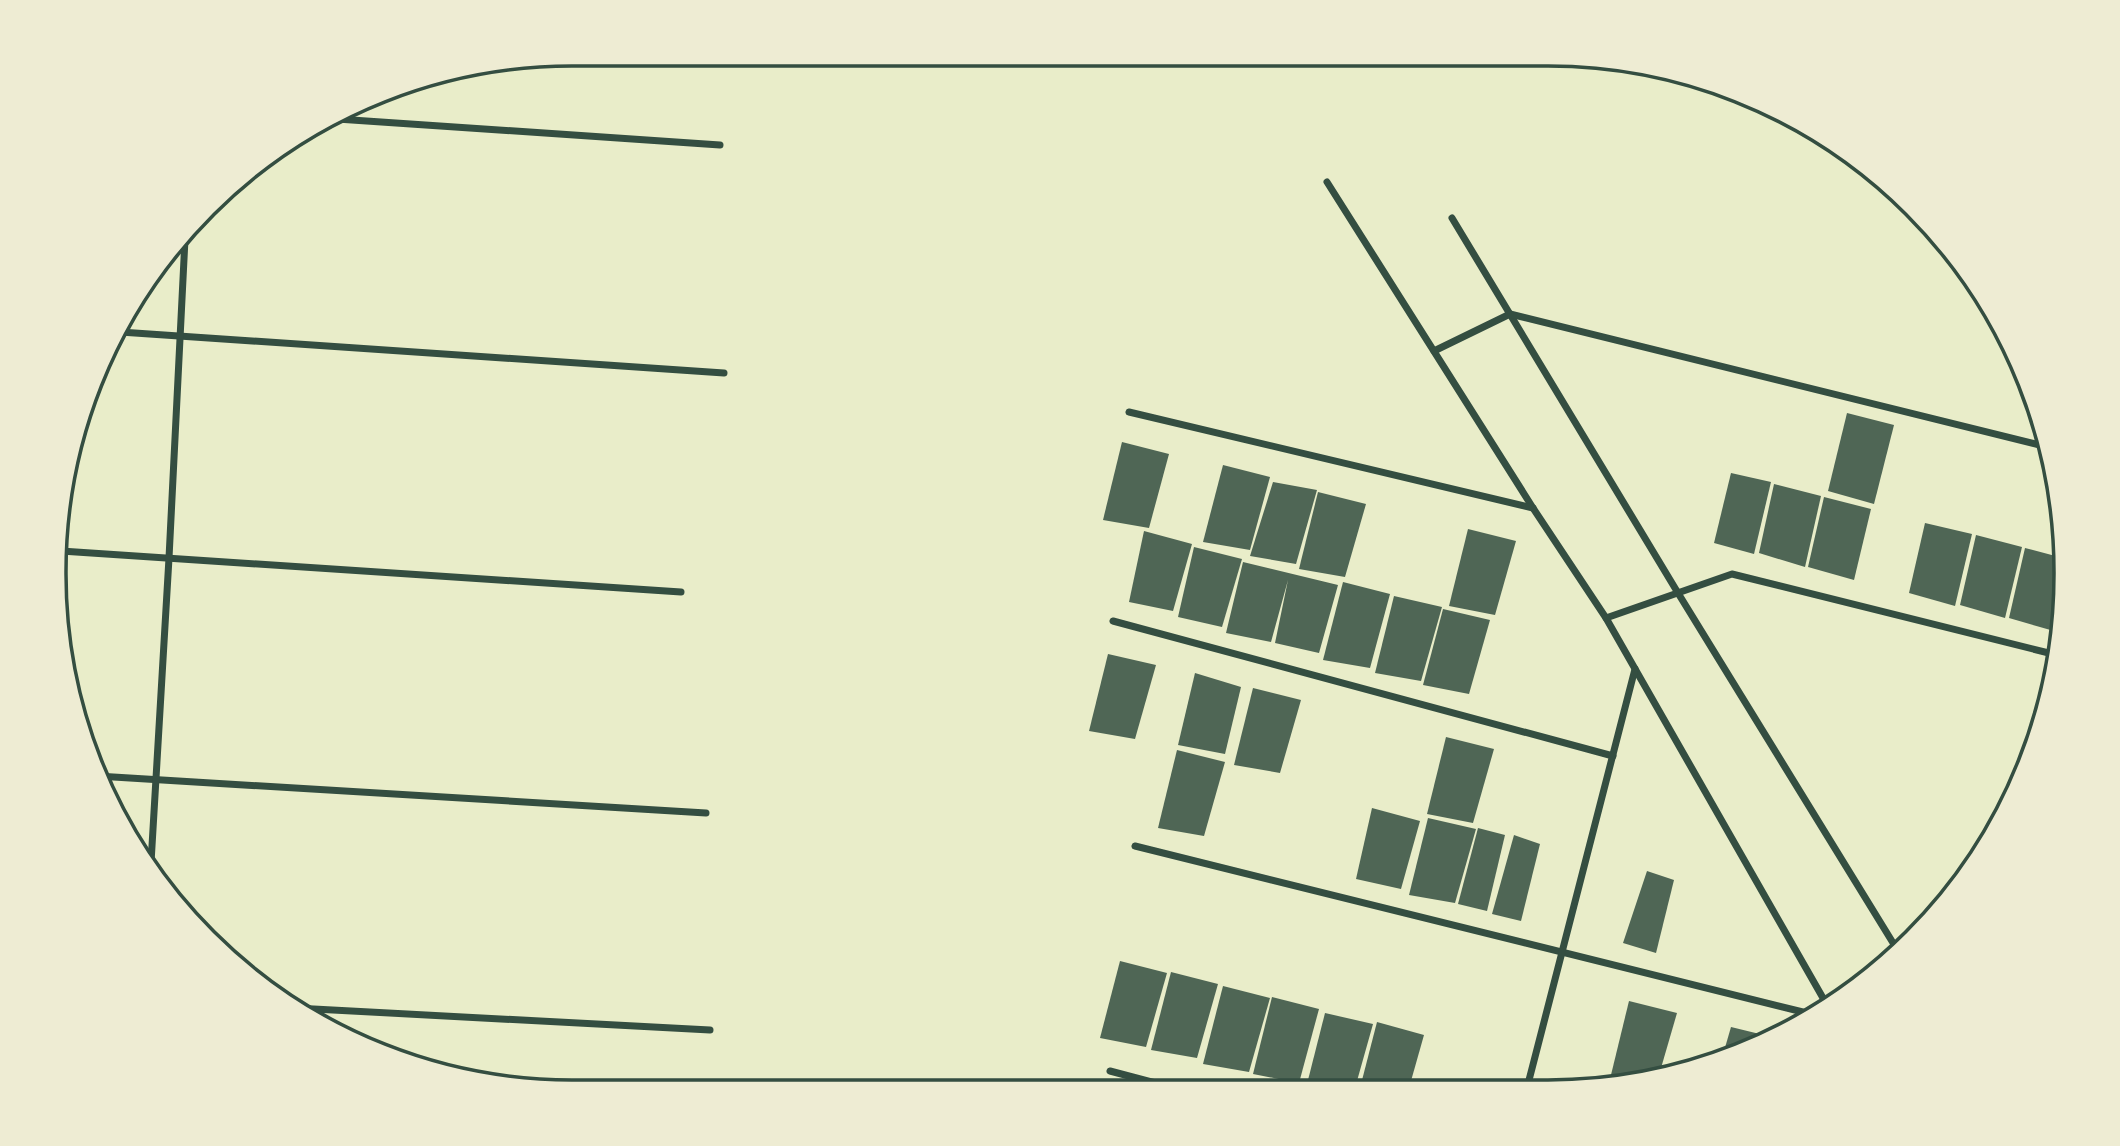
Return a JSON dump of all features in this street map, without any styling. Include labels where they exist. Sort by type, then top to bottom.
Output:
[{"type":"street","points":[[348,120],[720,145]]},
{"type":"street","points":[[1327,182],[1533,508],[1606,618],[1823,997]]},
{"type":"street","points":[[1452,218],[1893,943]]},
{"type":"street","points":[[152,854],[158,780],[185,248]]},
{"type":"street","points":[[1434,351],[1510,314],[2037,444]]},
{"type":"street","points":[[128,333],[723,373]]},
{"type":"street","points":[[1129,412],[1533,508]]},
{"type":"street","points":[[67,551],[681,592]]},
{"type":"street","points":[[1606,618],[1732,574],[2047,652]]},
{"type":"street","points":[[1114,621],[1613,756]]},
{"type":"street","points":[[1529,1080],[1635,669]]},
{"type":"street","points":[[110,777],[706,813]]},
{"type":"street","points":[[1135,846],[1801,1012]]},
{"type":"street","points":[[315,1009],[710,1030]]},
{"type":"street","points":[[1110,1071],[1144,1080]]},
{"type":"building","points":[[1847,413],[1894,425],[1874,504],[1828,491]]},
{"type":"building","points":[[1122,442],[1169,454],[1149,528],[1103,520]]},
{"type":"building","points":[[1223,465],[1270,477],[1250,550],[1203,542]]},
{"type":"building","points":[[1731,473],[1771,482],[1754,554],[1714,543]]},
{"type":"building","points":[[1273,482],[1317,490],[1296,564],[1250,556]]},
{"type":"building","points":[[1774,484],[1821,496],[1805,567],[1759,553]]},
{"type":"building","points":[[1318,492],[1366,504],[1345,577],[1299,569]]},
{"type":"building","points":[[1824,497],[1871,509],[1854,580],[1808,567]]},
{"type":"building","points":[[1925,523],[1972,534],[1955,606],[1909,593]]},
{"type":"building","points":[[1468,529],[1516,541],[1495,615],[1449,606]]},
{"type":"building","points":[[1144,531],[1192,544],[1173,611],[1129,602]]},
{"type":"building","points":[[1976,535],[2022,547],[2005,618],[1960,605]]},
{"type":"building","points":[[1194,547],[1242,559],[1222,627],[1178,617]]},
{"type":"building","points":[[2025,548],[2053,555],[2050,630],[2009,618]]},
{"type":"building","points":[[1243,562],[1338,585],[1319,653],[1275,643],[1288,580],[1271,642],[1226,633]]},
{"type":"building","points":[[1343,582],[1390,594],[1370,668],[1323,660]]},
{"type":"building","points":[[1394,596],[1442,607],[1421,681],[1375,673]]},
{"type":"building","points":[[1443,609],[1490,620],[1469,694],[1423,685]]},
{"type":"building","points":[[1108,654],[1156,665],[1135,739],[1089,731]]},
{"type":"building","points":[[1195,673],[1241,687],[1225,754],[1178,745]]},
{"type":"building","points":[[1253,688],[1301,700],[1280,773],[1234,765]]},
{"type":"building","points":[[1446,737],[1494,749],[1473,823],[1427,814]]},
{"type":"building","points":[[1177,750],[1225,762],[1204,836],[1158,828]]},
{"type":"building","points":[[1372,808],[1420,821],[1401,889],[1356,879]]},
{"type":"building","points":[[1428,818],[1476,829],[1455,903],[1409,895]]},
{"type":"building","points":[[1478,828],[1505,835],[1487,911],[1458,904]]},
{"type":"building","points":[[1514,835],[1540,844],[1521,921],[1492,914]]},
{"type":"building","points":[[1647,871],[1674,880],[1656,953],[1623,943]]},
{"type":"building","points":[[1120,961],[1167,973],[1146,1047],[1100,1038]]},
{"type":"building","points":[[1171,972],[1218,984],[1197,1058],[1151,1050]]},
{"type":"building","points":[[1223,986],[1270,998],[1249,1072],[1203,1064]]},
{"type":"building","points":[[1272,997],[1319,1009],[1300,1080],[1253,1074]]},
{"type":"building","points":[[1629,1001],[1677,1013],[1662,1066],[1611,1075]]},
{"type":"building","points":[[1325,1013],[1373,1024],[1357,1080],[1308,1080]]},
{"type":"building","points":[[1377,1022],[1424,1035],[1411,1080],[1362,1080]]},
{"type":"building","points":[[1731,1027],[1757,1033],[1741,1041],[1725,1047]]}]
